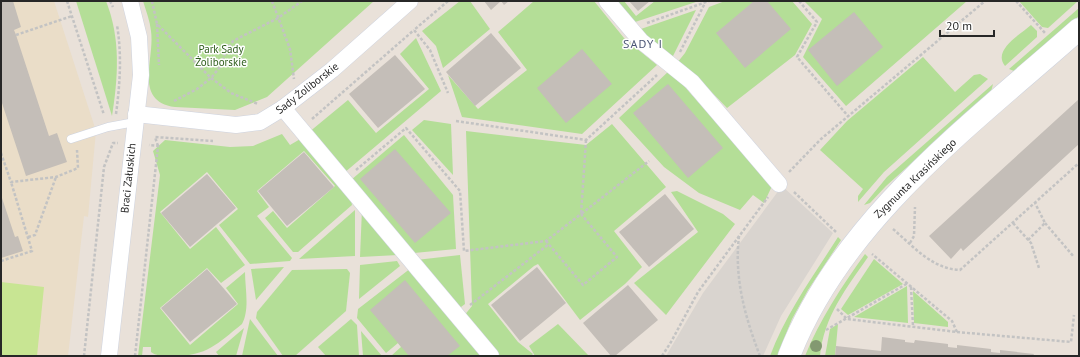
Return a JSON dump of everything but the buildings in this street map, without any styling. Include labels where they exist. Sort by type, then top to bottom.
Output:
[{"type":"street","name":"Braci Załuskich","points":[[109,356],[141,75],[139,37],[130,1]]},
{"type":"street","name":"Sady Żoliborskie","points":[[135,118],[166,117],[236,125],[260,122],[283,108],[332,70],[410,1]]},
{"type":"street","points":[[606,1],[641,41],[692,82],[781,182]]},
{"type":"street","name":"Zygmunta Krasińskiego","points":[[789,356],[801,327],[819,294],[869,223],[899,191],[955,138],[1079,29]]},
{"type":"street","points":[[283,108],[491,356]]},
{"type":"lane","points":[[71,139],[112,127],[135,118]]},
{"type":"path","points":[[67,1],[112,127]]},
{"type":"path","points":[[110,1],[114,10]]},
{"type":"path","points":[[152,1],[157,24],[211,78],[231,93],[262,106]]},
{"type":"path","points":[[272,1],[290,49],[295,83]]},
{"type":"path","points":[[164,136],[166,107],[170,103],[197,89],[211,78],[220,67],[227,49],[233,41],[278,18],[302,1]]},
{"type":"path","points":[[294,121],[310,121],[448,1]]},
{"type":"path","points":[[629,29],[709,1]]},
{"type":"path","points":[[799,1],[817,22],[797,57],[848,116]]},
{"type":"path","points":[[662,356],[672,342],[698,292],[739,235],[801,158],[848,116],[985,1]]},
{"type":"path","points":[[1016,1],[1045,34]]},
{"type":"path","points":[[546,240],[583,285],[617,258],[581,214],[586,140],[678,57],[705,2]]},
{"type":"path","points":[[16,35],[72,16]]},
{"type":"path","points":[[112,127],[120,84],[121,47],[115,18]]},
{"type":"path","points":[[414,30],[430,50],[448,93]]},
{"type":"path","points":[[456,121],[586,140]]},
{"type":"path","points":[[344,180],[406,128],[460,191],[464,251],[546,240],[649,161]]},
{"type":"path","points":[[11,182],[56,177],[78,168],[76,142],[96,131]]},
{"type":"path","points":[[1,153],[32,251],[1,261]]},
{"type":"path","points":[[893,229],[935,265],[948,270],[960,270],[1079,163]]},
{"type":"path","points":[[28,238],[35,235],[56,177]]},
{"type":"path","points":[[781,182],[837,233]]},
{"type":"path","points":[[1035,203],[1045,223],[1074,257]]},
{"type":"path","points":[[910,243],[914,236],[915,207]]},
{"type":"path","points":[[1012,223],[1031,243],[1039,268]]},
{"type":"path","points":[[1028,240],[1045,223]]},
{"type":"path","points":[[739,235],[738,247],[740,294],[760,356]]},
{"type":"path","points":[[468,307],[549,244]]},
{"type":"path","points":[[872,254],[908,283],[952,322],[957,332]]},
{"type":"path","points":[[826,330],[908,283]]},
{"type":"path","points":[[911,287],[913,326]]},
{"type":"path","points":[[837,309],[847,318],[957,332],[1071,342],[1074,315]]},
{"type":"shaded area","points":[[1,1],[54,1],[96,131],[88,217],[84,216],[68,356],[1,356]]},
{"type":"shaded area","points":[[782,186],[833,233],[781,316],[763,356],[666,356],[703,293]]},
{"type":"green space","points":[[76,1],[106,1],[111,15],[117,58],[116,87],[112,116]]},
{"type":"green space","name":"Park Sady Żoliborskie","points":[[143,1],[374,1],[267,97],[235,110],[175,107],[162,103],[154,97],[150,88],[149,78],[151,31]]},
{"type":"green space","points":[[460,1],[470,1],[490,29],[443,68],[436,46],[422,31]]},
{"type":"green space","points":[[534,1],[594,1],[624,38],[657,65],[582,134],[462,117],[448,75],[478,109],[527,70],[498,32]]},
{"type":"green space","points":[[612,1],[624,1],[636,16],[655,1],[699,1],[629,24]]},
{"type":"green space","points":[[725,1],[792,1],[812,24],[795,55],[727,108],[697,77],[677,63],[685,53],[709,7]]},
{"type":"green space","points":[[804,1],[967,1],[846,106],[803,57],[822,19]]},
{"type":"green space","points":[[1019,1],[1078,1],[1048,28],[1042,27]]},
{"type":"green space","points":[[1079,8],[1079,16],[1017,69],[1014,71],[1009,69]]},
{"type":"green space","points":[[696,10],[672,58],[638,30]]},
{"type":"green space","points":[[1031,25],[1037,31],[1037,37],[1005,66],[1002,60],[1002,54],[1005,48]]},
{"type":"green space","points":[[416,38],[441,91],[344,173],[308,133],[348,100],[376,133],[429,89],[400,54]]},
{"type":"green space","points":[[923,57],[955,92],[974,75],[980,74],[988,79],[884,172],[858,202],[858,196],[863,189],[820,150],[847,121]]},
{"type":"green space","points":[[670,70],[772,186],[764,203],[753,195],[740,210],[699,193],[664,167],[619,118]]},
{"type":"green space","points":[[993,84],[991,92],[886,186],[870,203],[864,205],[887,177]]},
{"type":"green space","points":[[424,120],[451,124],[453,175],[412,130]]},
{"type":"green space","points":[[612,124],[666,187],[614,231],[642,267],[625,284],[580,320],[538,264],[534,266],[488,304],[518,342],[533,354],[531,356],[498,356],[463,317],[472,306],[466,131],[586,145]]},
{"type":"green space","points":[[282,134],[290,145],[302,138],[350,194],[352,205],[298,252],[293,252],[265,218],[273,211],[287,228],[335,186],[304,151],[257,191],[269,207],[257,216],[292,258],[290,261],[250,264],[219,225],[238,209],[207,172],[160,212],[190,249],[216,227],[245,265],[221,283],[207,268],[160,308],[190,345],[238,304],[226,288],[245,272],[246,312],[242,324],[211,348],[195,354],[162,356],[151,352],[151,347],[143,347],[142,356],[138,356],[160,175],[153,151],[165,140],[230,147],[253,146]]},
{"type":"green space","points":[[404,135],[453,195],[456,249],[414,253],[351,180]]},
{"type":"green space","points":[[677,191],[723,214],[735,224],[666,315],[634,283],[698,232],[671,192]]},
{"type":"green space","points":[[362,209],[398,255],[360,257]]},
{"type":"green space","points":[[355,210],[355,256],[299,259]]},
{"type":"green space","points":[[838,237],[841,240],[808,290],[792,319],[777,356],[770,356],[792,309]]},
{"type":"green space","points":[[865,254],[868,257],[844,292],[831,316],[822,342],[820,356],[805,356],[817,329],[832,303]]},
{"type":"green space","points":[[460,255],[465,304],[457,310],[416,260]]},
{"type":"green space","points":[[874,259],[903,284],[848,315],[841,309]]},
{"type":"green space","points":[[397,261],[400,266],[359,299],[360,265]]},
{"type":"green space","points":[[284,267],[256,300],[251,269]]},
{"type":"green space","points":[[411,268],[485,356],[391,356],[401,347],[398,343],[386,353],[357,318],[358,309]]},
{"type":"green space","points":[[347,269],[350,273],[346,311],[295,356],[283,356],[256,318],[257,312],[292,270]]},
{"type":"green space","points":[[1,282],[44,287],[37,356],[1,356]]},
{"type":"green space","points":[[907,286],[908,323],[854,317]]},
{"type":"green space","points":[[913,291],[948,322],[948,327],[914,323]]},
{"type":"green space","points":[[250,319],[278,356],[242,356]]},
{"type":"green space","points":[[351,319],[357,325],[359,356],[326,356],[318,347]]},
{"type":"green space","points":[[558,324],[589,356],[535,356],[529,346]]},
{"type":"green space","points":[[838,324],[835,356],[825,356],[830,329]]},
{"type":"green space","points":[[244,328],[236,356],[219,356],[216,352]]},
{"type":"green space","points":[[361,331],[382,356],[363,356]]},
{"type":"district","name":"SADY I","points":[[643,44]]}]
